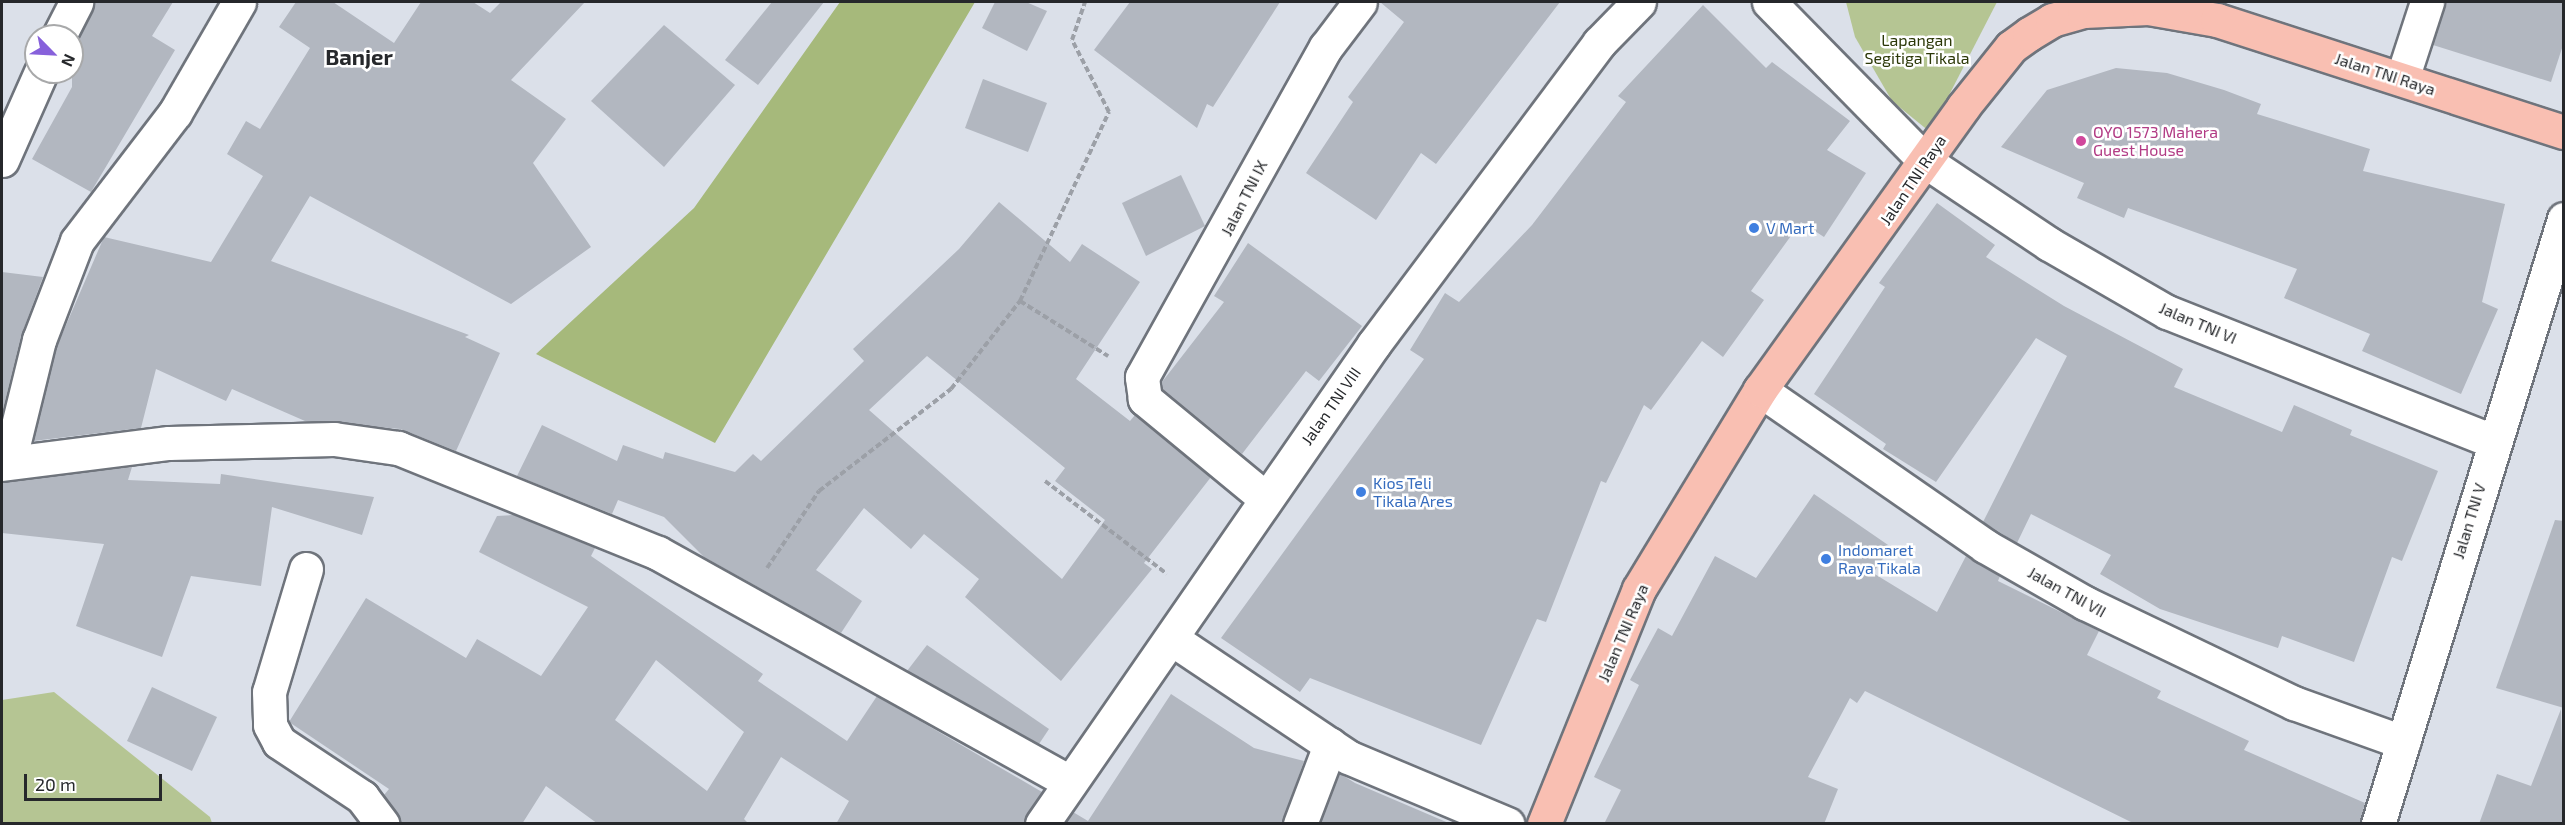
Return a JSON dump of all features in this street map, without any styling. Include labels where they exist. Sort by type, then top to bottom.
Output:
[{"type":"main road","name":"Jalan TNI Raya","points":[[1544,824],[1639,589],[1760,390],[1925,161],[2011,47],[2078,6],[2148,8],[2217,20],[2564,132]]},
{"type":"street","points":[[65,24],[76,2]]},
{"type":"street","points":[[239,2],[175,113],[77,241],[39,340],[5,463],[169,442],[334,439],[398,448],[658,553],[1067,781]]},
{"type":"street","name":"Jalan TNI IX","points":[[1144,388],[1320,57],[1360,2]]},
{"type":"street","name":"Jalan TNI VIII","points":[[1042,824],[1067,781],[1172,639],[1265,498],[1599,43],[1639,2]]},
{"type":"street","name":"Jalan TNI VI","points":[[1769,2],[1925,161],[2049,244],[2167,312],[2493,441]]},
{"type":"street","points":[[2402,79],[2427,2]]},
{"type":"street","points":[[2,160],[36,84]]},
{"type":"street","name":"Jalan TNI V","points":[[2378,824],[2493,441],[2564,219]]},
{"type":"street","points":[[1144,388],[1265,498]]},
{"type":"street","name":"Jalan TNI VII","points":[[1760,390],[1985,546],[2085,603],[2294,703],[2403,742]]},
{"type":"street","points":[[306,569],[269,692],[270,725],[279,742],[362,797],[382,824]]},
{"type":"street","points":[[1172,639],[1330,745],[1506,824]]},
{"type":"street","points":[[1300,824],[1330,745]]},
{"type":"path","points":[[745,600],[819,491],[951,389],[1020,301],[1109,112],[1072,40],[1085,2]]},
{"type":"path","points":[[1020,301],[1144,388]]},
{"type":"path","points":[[1045,481],[1199,598]]},
{"type":"green space","points":[[840,2],[975,2],[715,443],[536,354],[694,208]]},
{"type":"green space","name":"Lapangan Segitiga Tikala","points":[[1846,2],[1997,2],[1930,132],[1892,101],[1855,37]]},
{"type":"green space","points":[[54,692],[210,817],[212,823],[2,823],[2,700]]},
{"type":"building","points":[[96,2],[173,2],[152,36],[175,50],[91,192],[32,159],[72,84],[84,84],[84,26]]},
{"type":"building","points":[[296,2],[333,2],[394,43],[421,2],[473,2],[490,13],[501,2],[585,2],[511,80],[566,119],[533,163],[591,247],[511,304],[310,196],[271,261],[469,335],[465,337],[500,353],[456,451],[401,429],[305,421],[232,389],[226,401],[156,369],[141,428],[33,441],[57,346],[104,237],[211,262],[263,176],[227,154],[246,121],[260,129],[310,48],[279,27]]},
{"type":"building","points":[[772,2],[824,2],[758,85],[725,60]]},
{"type":"building","points":[[995,2],[1026,2],[1047,11],[1027,51],[982,28]]},
{"type":"building","points":[[1130,2],[1280,2],[1213,107],[1207,104],[1197,128],[1094,50]]},
{"type":"building","points":[[1380,2],[1560,2],[1436,164],[1421,153],[1376,220],[1306,173],[1353,102],[1348,97],[1404,22]]},
{"type":"building","points":[[2445,2],[2564,2],[2564,42],[2551,82],[2433,45]]},
{"type":"building","points":[[1703,5],[1766,68],[1772,62],[1850,121],[1827,150],[1866,173],[1824,237],[1801,222],[1751,291],[1764,300],[1723,357],[1702,341],[1651,410],[1644,405],[1606,483],[1601,481],[1546,622],[1537,619],[1481,745],[1310,678],[1300,692],[1221,638],[1424,359],[1410,350],[1445,293],[1459,302],[1532,225],[1626,102],[1618,96]]},
{"type":"building","points":[[664,25],[735,85],[664,167],[591,101]]},
{"type":"building","points":[[2116,68],[2167,73],[2224,90],[2261,104],[2257,114],[2370,149],[2363,171],[2505,204],[2482,302],[2498,309],[2461,394],[2362,351],[2370,334],[2284,298],[2297,269],[2128,208],[2124,218],[2077,198],[2084,183],[2001,147],[2047,90]]},
{"type":"building","points":[[983,79],[1047,103],[1028,152],[965,128]]},
{"type":"building","points":[[1181,175],[1205,226],[1146,256],[1122,203]]},
{"type":"building","points":[[999,202],[1070,262],[1082,244],[1140,282],[1076,379],[1130,421],[1135,415],[1211,477],[1144,563],[1152,569],[1061,681],[965,597],[979,579],[924,534],[911,549],[864,508],[816,570],[862,601],[841,633],[704,557],[664,517],[618,500],[612,514],[517,476],[542,425],[617,461],[623,445],[663,459],[665,452],[735,472],[753,454],[761,461],[864,361],[853,349],[959,249]],"holes":[[[927,356],[1065,468],[1055,481],[1105,520],[1062,579],[869,410]]]},
{"type":"building","points":[[1937,203],[1995,245],[1986,257],[2064,306],[2183,369],[2174,387],[2282,432],[2294,405],[2352,430],[2350,435],[2438,471],[2402,561],[2392,557],[2354,662],[2282,636],[2278,648],[2160,609],[2100,574],[2111,555],[2031,514],[2017,543],[1983,522],[2067,356],[2036,338],[1936,482],[1883,449],[1886,444],[1814,394],[1885,287],[1879,283]]},
{"type":"building","points":[[1248,243],[1362,326],[1319,381],[1306,371],[1242,454],[1163,389],[1162,382],[1224,302],[1214,296]]},
{"type":"building","points":[[2,272],[43,277],[21,336],[2,414]]},
{"type":"building","points":[[132,467],[128,480],[220,484],[221,474],[374,497],[362,535],[272,507],[261,586],[191,576],[162,657],[76,626],[104,544],[2,533],[2,482]]},
{"type":"building","points":[[1814,494],[1891,547],[1873,573],[1937,612],[1966,556],[2000,576],[1998,581],[2099,631],[2087,655],[2161,691],[2157,698],[2249,741],[2244,750],[2365,803],[2360,824],[2135,824],[1865,691],[1857,703],[1850,698],[1808,777],[1838,789],[1824,824],[1604,824],[1621,790],[1594,777],[1639,685],[1630,680],[1658,628],[1672,636],[1715,556],[1756,578]]},
{"type":"building","points":[[514,515],[595,548],[591,556],[763,674],[758,681],[847,741],[877,696],[1042,792],[1023,824],[836,824],[849,801],[781,757],[744,819],[749,824],[598,824],[546,786],[522,824],[400,824],[384,795],[389,789],[289,722],[366,598],[466,658],[477,639],[541,676],[588,607],[479,552],[497,516]],"holes":[[[656,660],[744,732],[707,791],[615,720]]]},
{"type":"building","points":[[2555,520],[2564,521],[2564,708],[2496,688]]},
{"type":"building","points":[[927,645],[1049,729],[1039,744],[907,671]]},
{"type":"building","points":[[152,687],[217,717],[192,771],[127,741]]},
{"type":"building","points":[[1171,694],[1254,748],[1304,761],[1282,824],[1065,824],[1073,812],[1088,821]]},
{"type":"building","points":[[2561,709],[2564,824],[2479,824],[2497,774],[2531,786]]},
{"type":"building","points":[[1339,773],[1355,783],[1451,824],[1320,824]]},
{"type":"place","name":"OYO 1573 Mahera Guest House","points":[[2081,141]]},
{"type":"place","name":"V Mart","points":[[1754,228]]},
{"type":"place","name":"Kios Teli Tikala Ares","points":[[1361,492]]},
{"type":"place","name":"Indomaret Raya Tikala","points":[[1826,559]]},
{"type":"district","name":"Banjer","points":[[359,57]]}]
